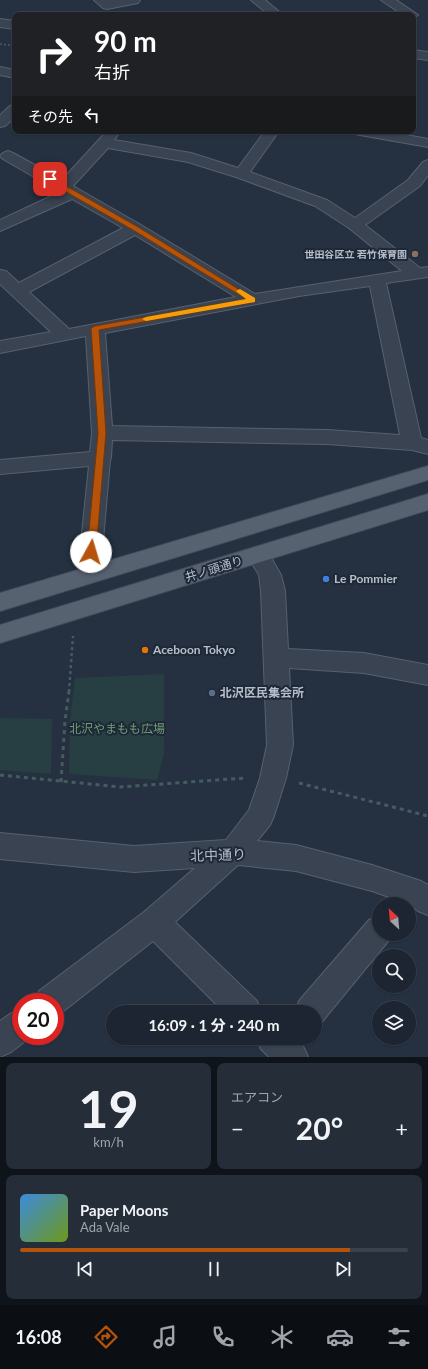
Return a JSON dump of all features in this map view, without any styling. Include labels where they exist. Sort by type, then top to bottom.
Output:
[{"type":"main road","points":[[0,602],[428,473]]},
{"type":"main road","name":"井ノ頭通り","points":[[0,634],[428,502]]},
{"type":"street","points":[[100,0],[107,5],[134,0]]},
{"type":"street","points":[[257,0],[273,12]]},
{"type":"street","points":[[386,0],[406,12]]},
{"type":"street","points":[[0,23],[12,25]]},
{"type":"street","points":[[416,54],[428,56]]},
{"type":"street","points":[[0,71],[12,73]]},
{"type":"street","points":[[0,123],[12,112]]},
{"type":"street","points":[[241,174],[270,134]]},
{"type":"street","points":[[377,134],[428,143]]},
{"type":"street","points":[[0,226],[68,190],[109,137],[191,158],[322,203],[422,272]]},
{"type":"street","points":[[8,156],[135,228],[253,300]]},
{"type":"street","points":[[355,225],[414,183],[428,165]]},
{"type":"street","points":[[414,183],[428,190]]},
{"type":"street","points":[[18,291],[135,228]]},
{"type":"street","points":[[0,347],[299,291],[422,272]]},
{"type":"street","points":[[0,275],[64,334]]},
{"type":"street","points":[[102,433],[327,436],[420,445],[377,280]]},
{"type":"street","points":[[91,552],[102,433],[95,328]]},
{"type":"street","points":[[0,467],[100,458]]},
{"type":"street","points":[[62,993],[154,922],[233,852],[260,816],[273,778],[280,745],[273,591],[270,575],[258,555]]},
{"type":"street","points":[[276,658],[364,663],[428,675]]},
{"type":"street","name":"北中通り","points":[[0,846],[134,859],[233,852],[296,858],[372,878],[409,897]]},
{"type":"street","points":[[154,922],[239,1005]]},
{"type":"street","points":[[316,1005],[372,938]]},
{"type":"street","points":[[0,1041],[12,1032]]},
{"type":"path","points":[[0,44],[12,46]]},
{"type":"path","points":[[61,782],[73,636]]},
{"type":"path","points":[[0,776],[120,787],[273,778],[334,791],[428,816]]},
{"type":"green space","name":"北沢やまもも広場","points":[[164,674],[164,753],[157,780],[69,774],[70,721],[75,678]]},
{"type":"green space","points":[[0,718],[52,719],[51,774],[0,770]]},
{"type":"slow traffic","points":[[146,319],[253,300],[240,291]]},
{"type":"place","name":"世田谷区立 若竹保育園","points":[[415,254]]},
{"type":"place","name":"Le Pommier","points":[[326,579]]},
{"type":"place","name":"Aceboon Tokyo","points":[[145,650]]},
{"type":"place","name":"北沢区民集会所","points":[[212,693]]},
{"type":"route","points":[[50,179],[135,228],[253,300],[95,328],[102,433],[91,552]]}]
